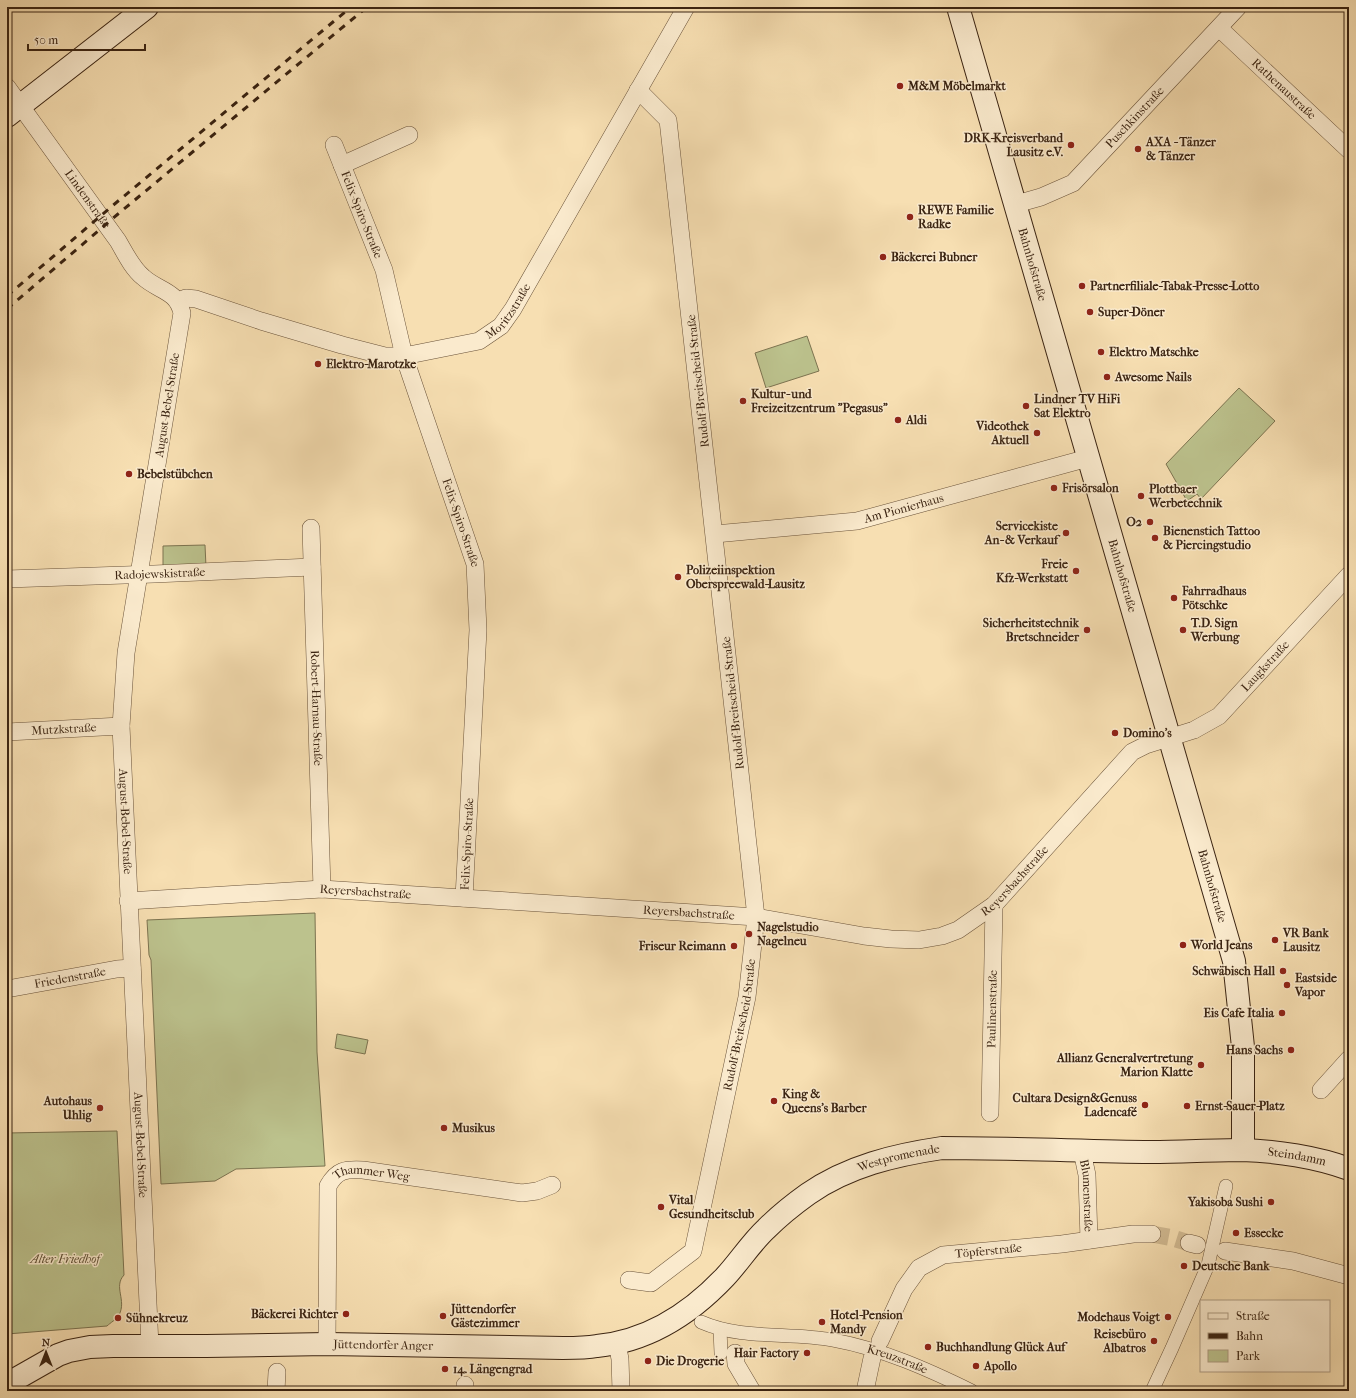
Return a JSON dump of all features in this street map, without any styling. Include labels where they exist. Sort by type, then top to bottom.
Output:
[{"type":"main road","points":[[13,111],[147,7]]},
{"type":"main road","name":"Bahnhofstraße","points":[[958,7],[1158,695],[1168,738],[1234,962],[1243,1047],[1244,1150]]},
{"type":"main road","name":"Westpromenade","points":[[617,1343],[654,1330],[690,1310],[725,1277],[765,1229],[808,1194],[829,1181],[869,1163],[909,1153],[942,1148],[1158,1152],[1244,1150]]},
{"type":"main road","name":"Steindamm","points":[[1244,1150],[1277,1153],[1306,1158],[1349,1169]]},
{"type":"main road","name":"Jüttendorfer Anger","points":[[7,1384],[58,1354],[69,1351],[113,1346],[326,1344],[563,1348],[617,1343]]},
{"type":"street","name":"Moritzstraße","points":[[178,301],[186,298],[196,300],[342,345],[385,356],[404,356],[479,341],[501,326],[513,309],[686,7]]},
{"type":"street","name":"Puschkinstraße","points":[[1016,204],[1042,197],[1073,184],[1238,7]]},
{"type":"street","name":"Rathenaustraße","points":[[1219,28],[1349,150]]},
{"type":"street","name":"Lindenstraße","points":[[7,87],[13,111],[142,276],[151,283],[172,294],[178,301]]},
{"type":"street","name":"Rudolf-Breitscheid-Straße","points":[[630,1280],[651,1283],[693,1251],[747,997],[756,917],[715,534],[668,120],[638,90]]},
{"type":"street","name":"Felix-Spiro-Straße","points":[[342,165],[409,135]]},
{"type":"street","name":"Felix-Spiro-Straße","points":[[334,145],[384,270],[404,356],[475,564],[478,630],[464,898]]},
{"type":"street","name":"August-Bebel-Straße","points":[[150,1346],[121,726],[126,653],[180,332],[182,313],[178,301]]},
{"type":"street","name":"Am Pionierhaus","points":[[715,534],[857,521],[1088,458]]},
{"type":"street","name":"Robert-Harnau-Straße","points":[[311,528],[322,889]]},
{"type":"street","name":"Radojewskistraße","points":[[7,578],[139,575],[312,567]]},
{"type":"street","name":"Laugkstraße","points":[[1168,738],[1194,730],[1219,716],[1349,575]]},
{"type":"street","name":"Mutzkstraße","points":[[7,732],[121,726]]},
{"type":"street","name":"Reyersbachstraße","points":[[128,901],[322,889],[756,917],[864,936],[919,940],[942,936],[958,930],[994,905],[1132,752],[1143,746],[1168,738]]},
{"type":"street","name":"Paulinenstraße","points":[[990,1113],[994,905]]},
{"type":"street","name":"Friedenstraße","points":[[7,989],[117,969],[132,968]]},
{"type":"street","points":[[1321,1090],[1349,1059]]},
{"type":"street","name":"Blumenstraße","points":[[1082,1151],[1087,1175],[1089,1240]]},
{"type":"street","name":"Thammer Weg","points":[[326,1344],[328,1186],[334,1177],[343,1171],[353,1169],[522,1193],[537,1191],[552,1185]]},
{"type":"street","points":[[1153,1389],[1208,1265],[1206,1247],[1226,1186]]},
{"type":"street","name":"Töpferstraße","points":[[865,1391],[876,1349],[904,1289],[919,1268],[943,1255],[1008,1250],[1133,1234],[1152,1234]]},
{"type":"street","points":[[1206,1247],[1294,1261],[1349,1276]]},
{"type":"street","name":"Kreuzstraße","points":[[701,1322],[720,1329],[736,1332],[831,1339],[876,1349],[972,1391]]},
{"type":"street","points":[[720,1329],[728,1354],[736,1364],[752,1391]]},
{"type":"street","points":[[728,1354],[736,1332]]},
{"type":"street","points":[[617,1343],[620,1359],[621,1391]]},
{"type":"street","points":[[276,1391],[277,1372]]},
{"type":"green space","points":[[807,336],[819,371],[766,388],[755,353]]},
{"type":"green space","points":[[1239,388],[1275,421],[1201,499],[1197,494],[1187,501],[1166,464]]},
{"type":"green space","points":[[205,545],[206,567],[163,568],[163,546]]},
{"type":"green space","points":[[315,913],[317,1052],[325,1166],[236,1169],[215,1181],[161,1184],[151,960],[149,955],[147,920]]},
{"type":"green space","points":[[337,1034],[368,1040],[365,1054],[335,1048]]},
{"type":"green space","name":"Alter Friedhof","points":[[117,1131],[124,1275],[120,1284],[122,1304],[119,1315],[107,1326],[7,1334],[7,1133]]},
{"type":"tunnel","points":[[1152,1234],[1189,1243]]},
{"type":"railway","points":[[7,296],[111,207],[351,7]]},
{"type":"railway","points":[[7,309],[118,214],[367,7]]},
{"type":"place","name":"M&M Möbelmarkt","points":[[900,86]]},
{"type":"place","name":"DRK-Kreisverband Lausitz e.V.","points":[[1071,145]]},
{"type":"place","name":"AXA - Tänzer & Tänzer","points":[[1138,149]]},
{"type":"place","name":"REWE Familie Radke","points":[[910,217]]},
{"type":"place","name":"Bäckerei Bubner","points":[[883,257]]},
{"type":"place","name":"Partnerfiliale-Tabak-Presse-Lotto","points":[[1082,286]]},
{"type":"place","name":"Super-Döner","points":[[1090,312]]},
{"type":"place","name":"Elektro Matschke","points":[[1101,352]]},
{"type":"place","name":"Elektro-Marotzke","points":[[318,364]]},
{"type":"place","name":"Awesome Nails","points":[[1107,377]]},
{"type":"place","name":"Kultur- und Freizeitzentrum \"Pegasus\"","points":[[743,401]]},
{"type":"place","name":"Lindner TV HiFi Sat Elektro","points":[[1026,406]]},
{"type":"place","name":"Aldi","points":[[898,420]]},
{"type":"place","name":"Videothek Aktuell","points":[[1037,433]]},
{"type":"place","name":"Bebelstübchen","points":[[129,474]]},
{"type":"place","name":"Frisörsalon","points":[[1054,488]]},
{"type":"place","name":"Plottbaer Werbetechnik","points":[[1141,496]]},
{"type":"place","name":"O2","points":[[1150,522]]},
{"type":"place","name":"Servicekiste An- & Verkauf","points":[[1066,533]]},
{"type":"place","name":"Bienenstich Tattoo & Piercingstudio","points":[[1155,538]]},
{"type":"place","name":"Freie Kfz-Werkstatt","points":[[1076,571]]},
{"type":"place","name":"Polizeiinspektion Oberspreewald-Lausitz","points":[[678,577]]},
{"type":"place","name":"Fahrradhaus Pötschke","points":[[1174,598]]},
{"type":"place","name":"Sicherheitstechnik Bretschneider","points":[[1087,630]]},
{"type":"place","name":"T.D. Sign Werbung","points":[[1183,630]]},
{"type":"place","name":"Domino's","points":[[1115,733]]},
{"type":"place","name":"Nagelstudio Nagelneu","points":[[749,934]]},
{"type":"place","name":"VR Bank Lausitz","points":[[1275,940]]},
{"type":"place","name":"World Jeans","points":[[1183,945]]},
{"type":"place","name":"Friseur Reimann","points":[[734,946]]},
{"type":"place","name":"Schwäbisch Hall","points":[[1283,971]]},
{"type":"place","name":"Eastside Vapor","points":[[1287,985]]},
{"type":"place","name":"Eis Cafe Italia","points":[[1282,1013]]},
{"type":"place","name":"Hans Sachs","points":[[1291,1050]]},
{"type":"place","name":"Allianz Generalvertretung Marion Klatte","points":[[1201,1065]]},
{"type":"place","name":"King & Queens's Barber","points":[[774,1101]]},
{"type":"place","name":"Cultara Design&Genuss Ladencafé","points":[[1145,1105]]},
{"type":"place","name":"Ernst-Sauer-Platz","points":[[1187,1106]]},
{"type":"place","name":"Autohaus Uhlig","points":[[100,1108]]},
{"type":"place","name":"Musikus","points":[[444,1128]]},
{"type":"place","name":"Yakisoba Sushi","points":[[1271,1202]]},
{"type":"place","name":"Vital Gesundheitsclub","points":[[661,1207]]},
{"type":"place","name":"Essecke","points":[[1236,1233]]},
{"type":"place","name":"Deutsche Bank","points":[[1184,1266]]},
{"type":"place","name":"Bäckerei Richter","points":[[346,1314]]},
{"type":"place","name":"Jüttendorfer Gästezimmer","points":[[443,1316]]},
{"type":"place","name":"Modehaus Voigt","points":[[1168,1317]]},
{"type":"place","name":"Sühnekreuz","points":[[118,1318]]},
{"type":"place","name":"Hotel-Pension Mandy","points":[[822,1322]]},
{"type":"place","name":"Reisebüro Albatros","points":[[1154,1341]]},
{"type":"place","name":"Buchhandlung Glück Auf","points":[[928,1347]]},
{"type":"place","name":"Hair Factory","points":[[807,1353]]},
{"type":"place","name":"Die Drogerie","points":[[648,1361]]},
{"type":"place","name":"Apollo","points":[[976,1366]]},
{"type":"place","name":"14. Längengrad","points":[[445,1369]]}]
